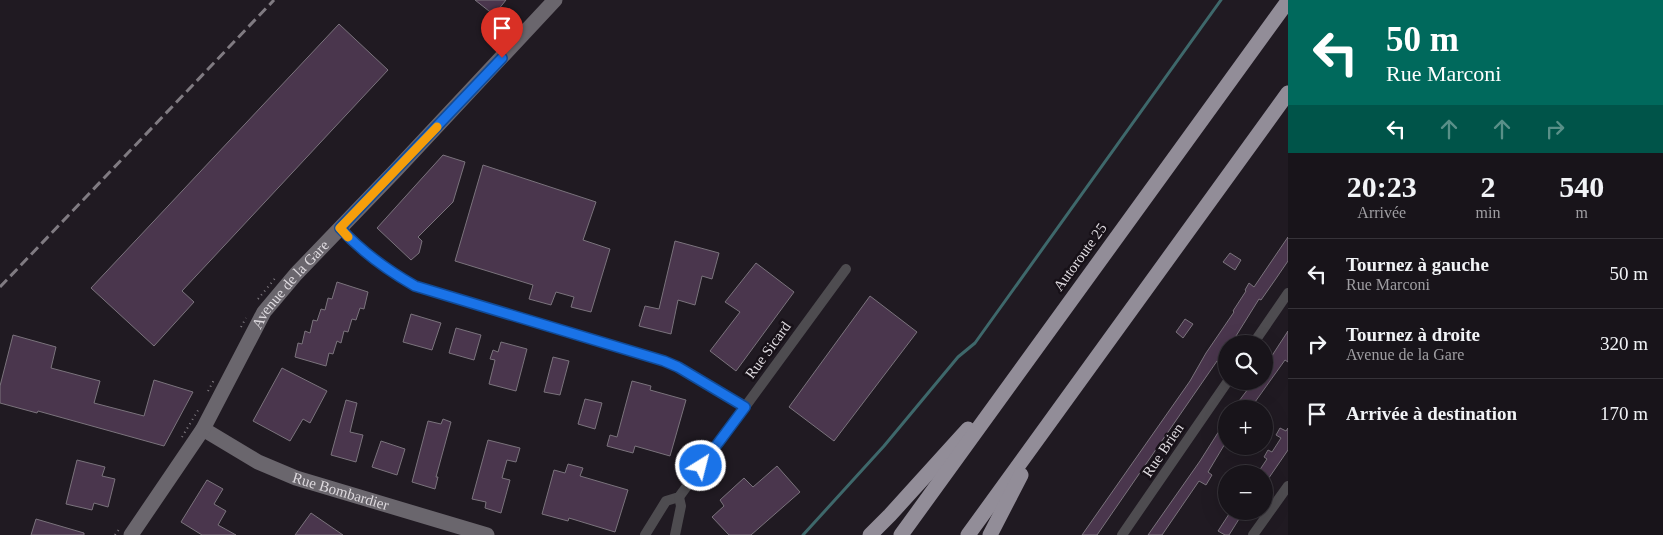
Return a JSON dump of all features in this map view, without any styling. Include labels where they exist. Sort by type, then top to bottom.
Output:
[{"type":"highway","name":"Autoroute 25","points":[[901,535],[1288,1]]},
{"type":"highway","points":[[968,535],[1288,93]]},
{"type":"highway","points":[[870,535],[1014,378]]},
{"type":"highway","points":[[990,535],[1046,427]]},
{"type":"street","name":"Avenue de la Gare","points":[[121,534],[203,429],[253,329],[283,288],[555,0]]},
{"type":"street","points":[[340,228],[356,245],[387,270],[415,286],[664,361],[678,367],[745,407]]},
{"type":"street","name":"Rue Sicard","points":[[645,535],[666,501],[679,497],[846,269]]},
{"type":"street","points":[[1259,335],[1288,293]]},
{"type":"street","name":"Rue Brien","points":[[1122,535],[1222,390]]},
{"type":"street","name":"Rue Bombardier","points":[[203,429],[258,462],[296,478],[487,535]]},
{"type":"street","points":[[1253,535],[1288,486]]},
{"type":"street","points":[[675,535],[681,506],[679,497]]},
{"type":"path","points":[[181,438],[197,411]]},
{"type":"building","points":[[475,0],[506,0],[494,15]]},
{"type":"building","points":[[339,24],[388,70],[182,291],[194,302],[154,346],[91,288]]},
{"type":"building","points":[[443,155],[465,162],[453,202],[418,237],[422,241],[419,253],[411,260],[377,228]]},
{"type":"building","points":[[483,165],[596,202],[583,240],[610,249],[591,312],[571,307],[574,297],[556,292],[551,305],[529,299],[533,285],[455,261]]},
{"type":"building","points":[[1288,237],[1288,261],[1261,300],[1259,299],[1237,335],[1218,335],[1234,312],[1249,283],[1254,287]]},
{"type":"building","points":[[675,241],[719,253],[712,279],[702,276],[695,305],[678,300],[671,334],[639,326],[645,306],[659,309]]},
{"type":"building","points":[[1230,253],[1241,260],[1235,270],[1223,262]]},
{"type":"building","points":[[756,263],[794,292],[736,371],[710,351],[740,312],[725,302]]},
{"type":"building","points":[[337,282],[368,292],[364,309],[360,308],[356,320],[352,319],[348,332],[344,331],[341,343],[337,341],[333,354],[329,353],[326,366],[295,357],[298,343],[302,344],[305,331],[310,333],[313,320],[317,321],[321,309],[325,310],[328,298],[332,299]]},
{"type":"building","points":[[870,296],[917,332],[834,441],[789,407]]},
{"type":"building","points":[[411,314],[441,323],[432,350],[403,342]]},
{"type":"building","points":[[1185,319],[1193,324],[1183,338],[1176,332]]},
{"type":"building","points":[[456,328],[481,335],[474,360],[449,353]]},
{"type":"building","points":[[1288,331],[1288,362],[1285,360],[1273,377],[1273,354]]},
{"type":"building","points":[[13,335],[56,347],[51,368],[100,381],[94,403],[144,416],[154,380],[193,392],[164,446],[38,411],[37,413],[0,403],[0,386]]},
{"type":"building","points":[[1218,335],[1218,362],[1097,535],[1082,535],[1190,381]]},
{"type":"building","points":[[501,342],[527,349],[516,391],[489,384],[495,360],[490,359],[493,350],[498,352]]},
{"type":"building","points":[[553,357],[569,361],[560,395],[544,392]]},
{"type":"building","points":[[282,368],[327,391],[310,423],[303,419],[290,441],[253,421]]},
{"type":"building","points":[[632,381],[651,386],[650,390],[686,400],[670,456],[635,446],[633,453],[607,446],[610,435],[617,437]]},
{"type":"building","points":[[1247,390],[1264,390],[1256,400],[1240,400]]},
{"type":"building","points":[[585,399],[602,403],[595,429],[578,424]]},
{"type":"building","points":[[346,400],[357,403],[350,432],[363,435],[356,462],[331,455]]},
{"type":"building","points":[[443,419],[451,422],[436,477],[438,477],[435,489],[412,482],[428,421],[441,424]]},
{"type":"building","points":[[1280,428],[1286,431],[1288,428],[1288,450],[1273,472],[1273,465],[1263,465],[1267,459],[1264,457],[1265,455],[1273,455],[1273,450],[1281,438],[1276,435]]},
{"type":"building","points":[[1218,433],[1218,455],[1208,472],[1212,475],[1206,485],[1199,481],[1162,535],[1148,535]]},
{"type":"building","points":[[488,440],[520,448],[516,462],[507,460],[502,478],[510,480],[501,513],[485,508],[486,502],[472,499]]},
{"type":"building","points":[[381,441],[405,449],[397,475],[372,467]]},
{"type":"building","points":[[77,460],[105,467],[102,476],[115,479],[108,507],[94,503],[92,510],[66,504]]},
{"type":"building","points":[[568,464],[583,468],[580,476],[628,490],[615,532],[569,518],[568,521],[542,514],[554,470],[565,473]]},
{"type":"building","points":[[777,466],[800,492],[751,535],[729,535],[712,517],[724,506],[720,500],[744,478],[753,487]]},
{"type":"building","points":[[207,480],[223,489],[214,504],[226,511],[218,525],[236,535],[202,535],[181,522]]},
{"type":"building","points":[[311,513],[343,535],[295,535]]},
{"type":"building","points":[[36,519],[84,533],[84,535],[31,535]]},
{"type":"building","points":[[1225,520],[1238,520],[1229,535],[1218,531]]},
{"type":"waterway","points":[[803,535],[884,446],[958,357],[975,343],[1221,0]]},
{"type":"railway","points":[[0,287],[274,0]]},
{"type":"slow traffic","points":[[348,237],[340,228],[437,127]]},
{"type":"route","points":[[502,58],[340,228],[356,245],[387,270],[415,286],[671,363],[745,407],[701,466]]}]
